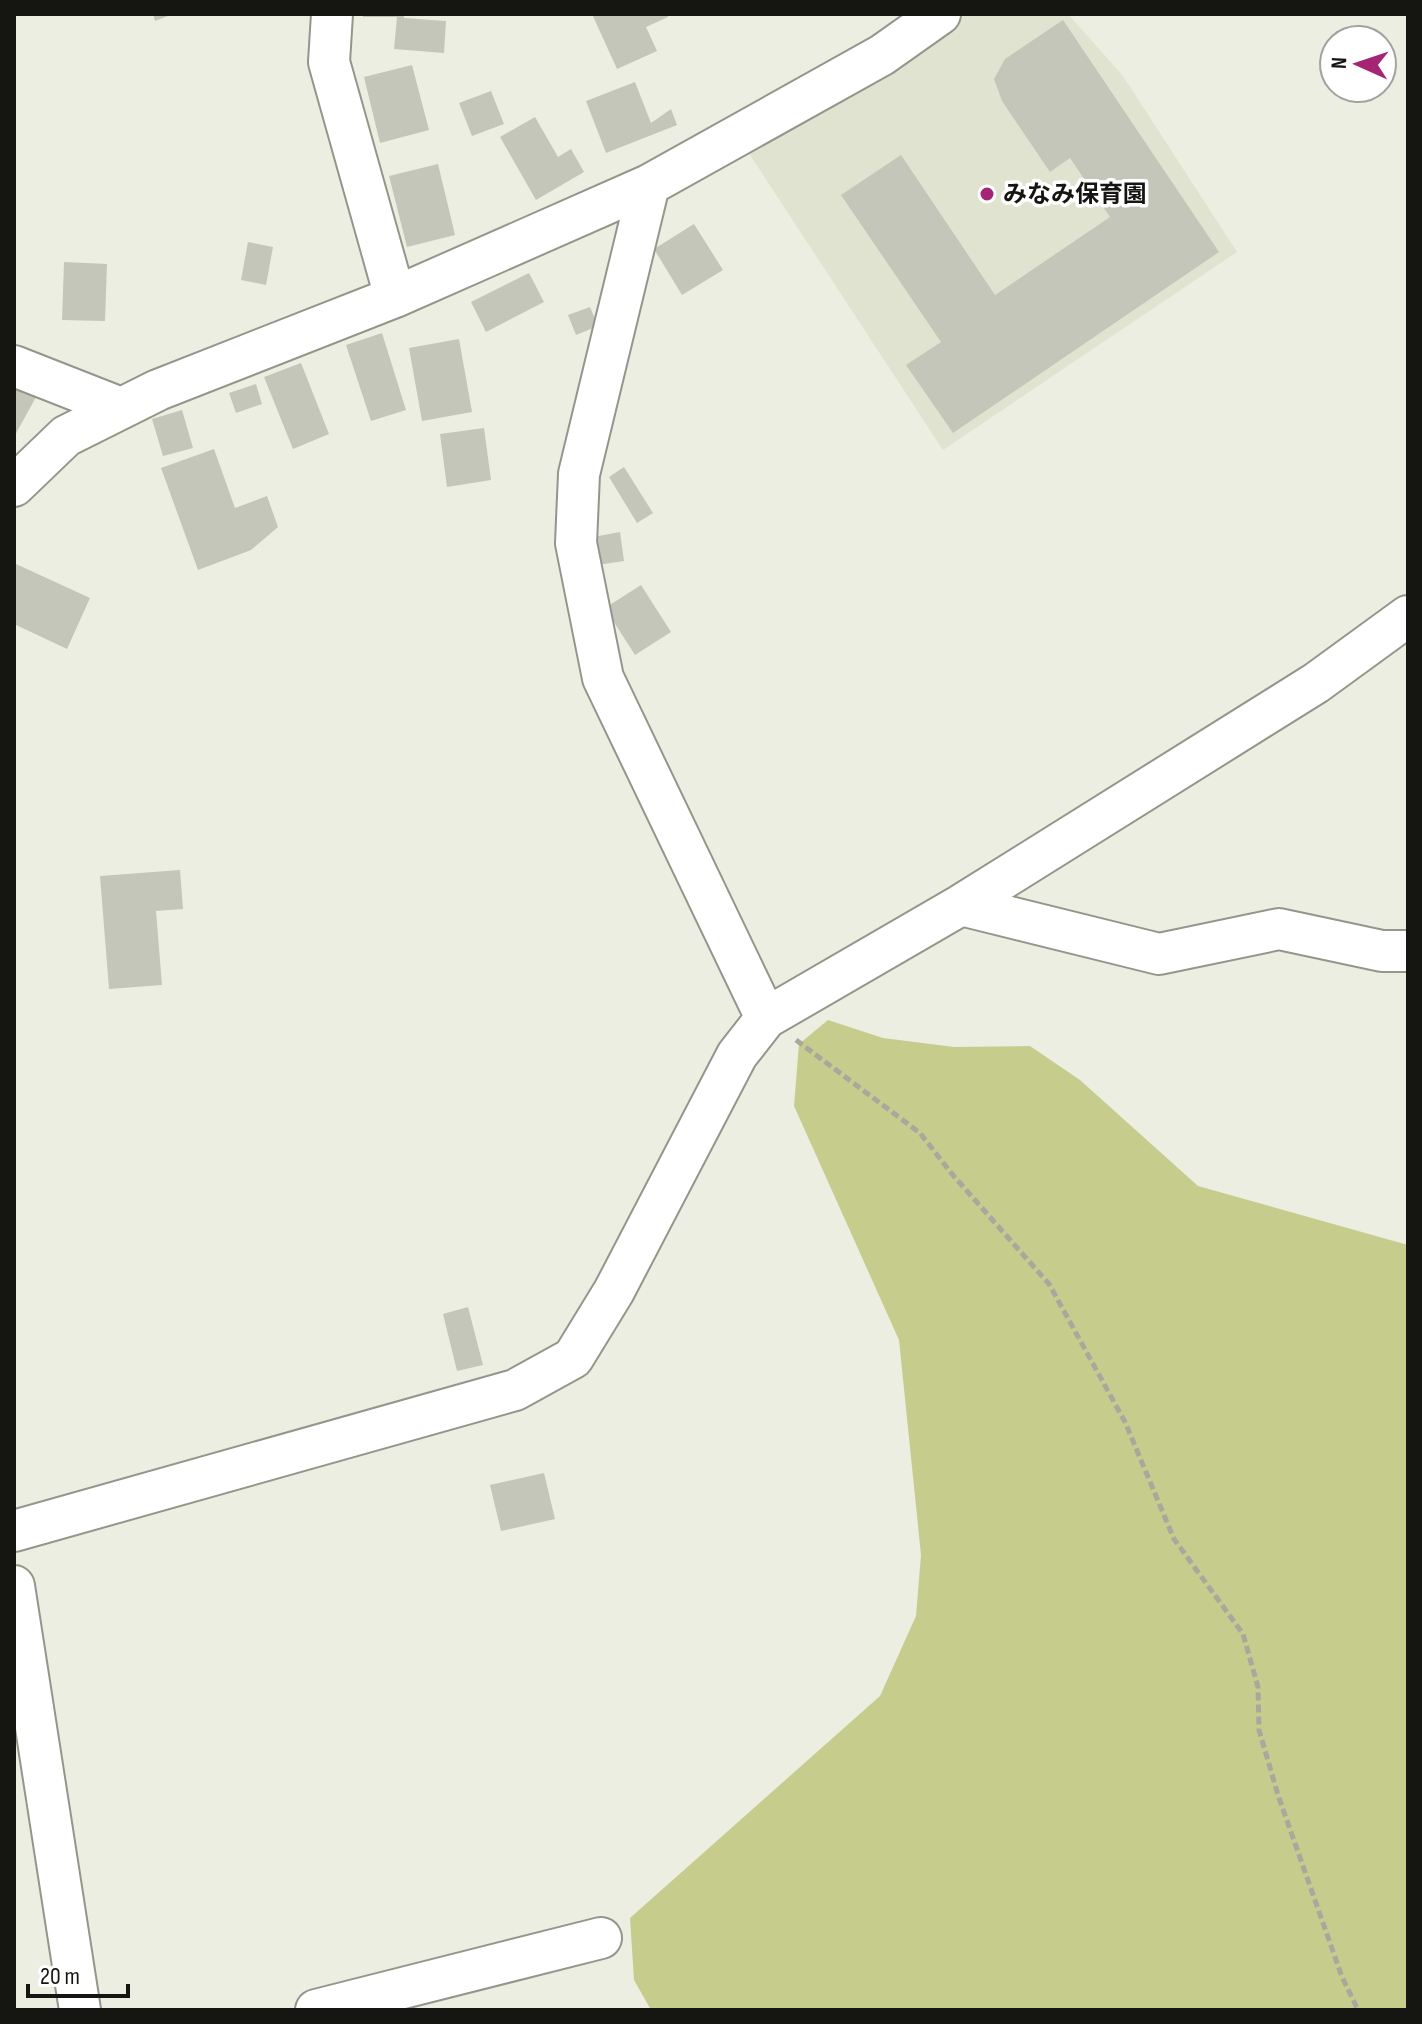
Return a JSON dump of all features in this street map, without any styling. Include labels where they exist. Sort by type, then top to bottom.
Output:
[{"type":"street","points":[[332,14],[329,62],[395,297]]},
{"type":"street","points":[[14,486],[66,436],[158,390],[395,297],[649,185],[882,55],[940,14]]},
{"type":"street","points":[[649,185],[579,474],[576,543],[603,678],[766,1018]]},
{"type":"street","points":[[14,366],[121,408]]},
{"type":"street","points":[[14,1531],[515,1390],[573,1358],[614,1291],[737,1055],[766,1018],[961,905],[1316,683],[1408,616]]},
{"type":"street","points":[[961,905],[1159,954],[1279,929],[1382,951],[1408,951]]},
{"type":"street","points":[[14,1586],[80,2010]]},
{"type":"street","points":[[316,2010],[601,1938]]},
{"type":"path","points":[[766,1018],[920,1133],[1049,1284],[1125,1422],[1174,1539],[1243,1634],[1258,1687],[1259,1730],[1274,1782],[1342,1977],[1358,2010]]},
{"type":"shaded area","name":"みなみ保育園","points":[[940,14],[1068,14],[1123,76],[1237,252],[943,450],[737,135]]},
{"type":"green space","points":[[828,1020],[883,1038],[954,1047],[1030,1046],[1080,1080],[1198,1186],[1408,1245],[1408,2010],[651,2010],[634,1980],[630,1918],[880,1696],[916,1616],[921,1555],[899,1340],[794,1106],[799,1044]]},
{"type":"building","points":[[153,14],[173,14],[155,21]]},
{"type":"building","points":[[363,14],[404,14],[404,18],[446,21],[444,53],[394,49],[397,17],[363,17]]},
{"type":"building","points":[[592,14],[667,14],[668,17],[646,27],[657,51],[617,69]]},
{"type":"building","points":[[1063,20],[1219,252],[953,433],[906,365],[941,342],[841,195],[901,155],[995,295],[1110,217],[1070,158],[1050,172],[1002,101],[994,79],[1005,59]]},
{"type":"building","points":[[412,65],[429,130],[380,143],[364,77]]},
{"type":"building","points":[[635,82],[651,123],[671,109],[677,125],[606,153],[586,101]]},
{"type":"building","points":[[491,91],[504,124],[472,136],[459,103]]},
{"type":"building","points":[[535,117],[558,157],[571,149],[584,172],[536,200],[500,137]]},
{"type":"building","points":[[438,164],[455,235],[407,247],[389,176]]},
{"type":"building","points":[[694,224],[723,270],[682,295],[654,249]]},
{"type":"building","points":[[248,242],[273,247],[266,285],[241,280]]},
{"type":"building","points":[[64,262],[107,264],[105,321],[62,320]]},
{"type":"building","points":[[529,273],[544,302],[486,332],[471,302]]},
{"type":"building","points":[[590,307],[598,326],[576,335],[568,315]]},
{"type":"building","points":[[382,333],[406,410],[371,421],[346,345]]},
{"type":"building","points":[[459,339],[472,412],[422,421],[409,348]]},
{"type":"building","points":[[301,363],[329,434],[293,449],[264,377]]},
{"type":"building","points":[[256,384],[262,404],[236,413],[229,393]]},
{"type":"building","points":[[14,385],[36,397],[14,437]]},
{"type":"building","points":[[182,410],[193,448],[163,456],[152,419]]},
{"type":"building","points":[[484,428],[491,480],[447,487],[440,434]]},
{"type":"building","points":[[214,449],[235,508],[267,496],[278,527],[251,550],[198,570],[161,468]]},
{"type":"building","points":[[624,467],[653,513],[637,523],[609,477]]},
{"type":"building","points":[[620,532],[624,561],[598,565],[593,537]]},
{"type":"building","points":[[16,564],[90,598],[67,649],[14,624]]},
{"type":"building","points":[[641,585],[671,632],[635,655],[605,608]]},
{"type":"building","points":[[180,870],[183,909],[156,911],[162,985],[109,989],[100,876]]},
{"type":"building","points":[[468,1307],[483,1365],[457,1371],[443,1314]]},
{"type":"building","points":[[544,1473],[555,1519],[501,1531],[490,1485]]},
{"type":"place","name":"みなみ保育園","points":[[987,194]]}]
